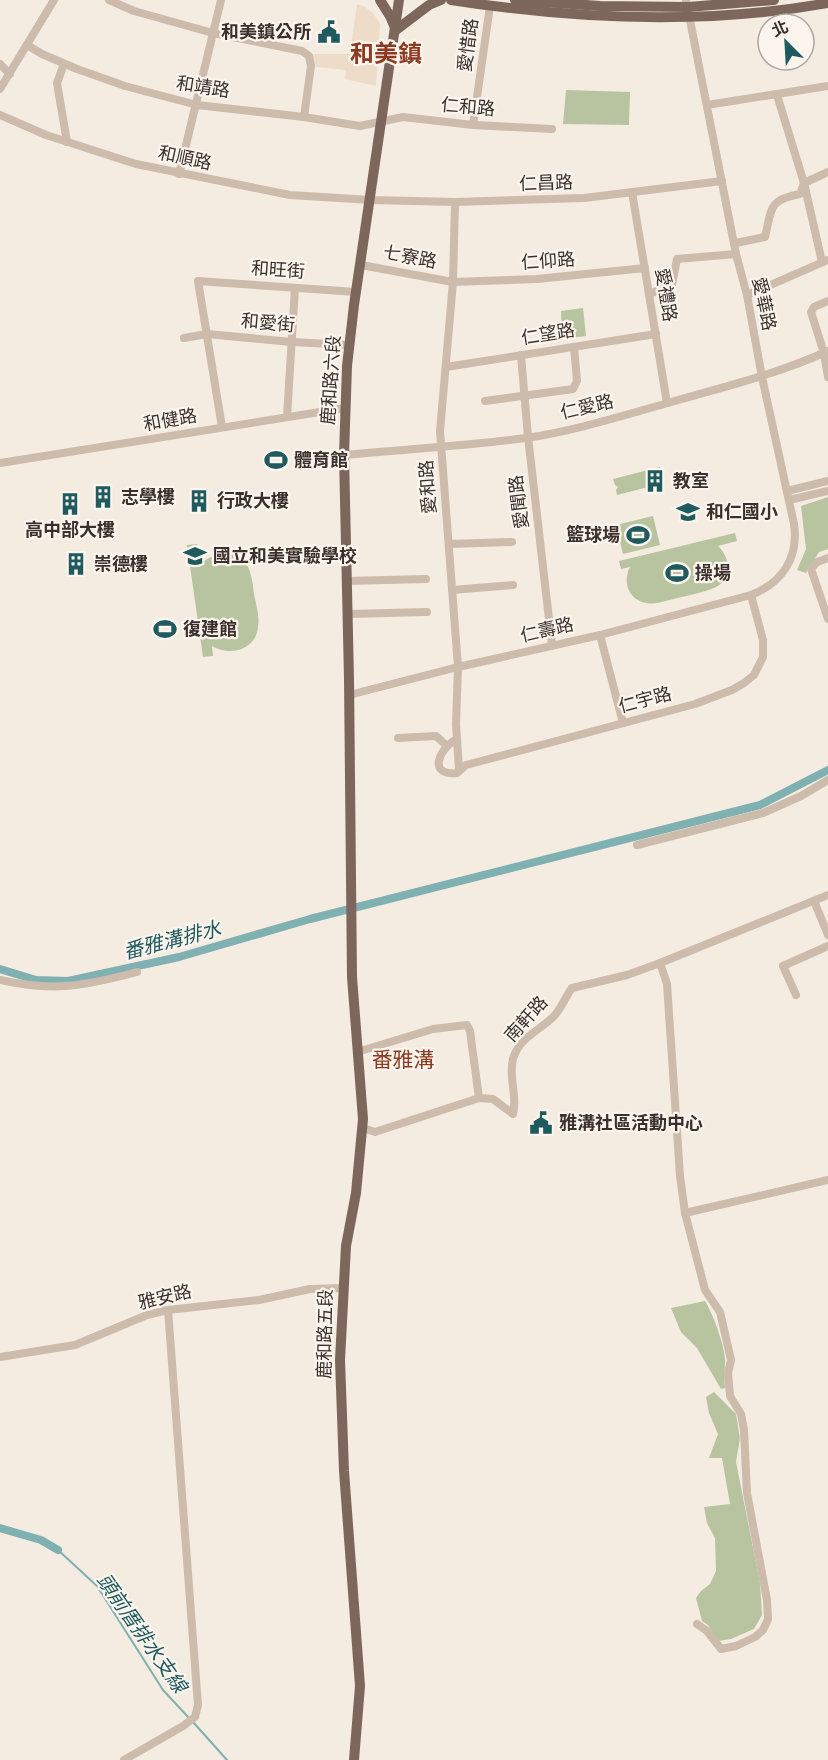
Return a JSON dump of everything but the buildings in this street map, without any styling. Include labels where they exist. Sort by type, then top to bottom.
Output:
[{"type":"main road","points":[[380,0],[396,30],[429,5],[441,0]]},
{"type":"main road","name":"鹿和路六段","points":[[351,909],[345,408],[349,345],[356,292],[399,0]]},
{"type":"main road","points":[[451,0],[528,11],[828,3]]},
{"type":"main road","points":[[515,0],[600,6],[688,8],[774,0]]},
{"type":"main road","name":"鹿和路五段","points":[[351,909],[352,977],[363,1128],[357,1193],[346,1246],[340,1360],[344,1472],[360,1686],[354,1760]]},
{"type":"street","points":[[0,89],[54,0]]},
{"type":"street","points":[[109,0],[134,12],[213,33],[302,51],[309,57],[311,66],[304,117]]},
{"type":"street","points":[[179,174],[222,0]]},
{"type":"street","name":"愛惜路","points":[[473,125],[490,6]]},
{"type":"street","name":"愛華路","points":[[688,8],[736,243],[736,254],[747,295],[795,532],[792,558],[778,579],[751,595]]},
{"type":"street","name":"和靖路","points":[[27,45],[64,64],[143,92],[196,105],[304,117],[360,126],[382,121]]},
{"type":"street","points":[[0,64],[10,74]]},
{"type":"street","points":[[64,64],[57,83],[67,142]]},
{"type":"street","points":[[707,105],[828,86]]},
{"type":"street","points":[[747,295],[825,261],[777,95]]},
{"type":"street","name":"和順路","points":[[0,115],[67,142],[136,164],[179,174],[290,195],[371,200]]},
{"type":"street","name":"仁和路","points":[[382,121],[403,117],[473,125],[552,129]]},
{"type":"street","points":[[736,243],[765,237],[772,206],[781,198],[800,194],[804,183],[828,172]]},
{"type":"street","name":"仁昌路","points":[[371,200],[455,202],[584,198],[722,181]]},
{"type":"street","name":"愛禮路","points":[[632,192],[667,403]]},
{"type":"street","name":"愛和路","points":[[455,202],[453,282],[440,422],[458,667],[459,770]]},
{"type":"street","points":[[649,294],[672,285],[677,260],[736,254]]},
{"type":"street","name":"七寮路","points":[[361,265],[453,282]]},
{"type":"street","name":"仁仰路","points":[[453,282],[537,279],[645,268]]},
{"type":"street","name":"和旺街","points":[[207,334],[198,280],[356,292]]},
{"type":"street","points":[[287,417],[295,288]]},
{"type":"street","points":[[828,301],[811,309],[826,352],[828,377]]},
{"type":"street","points":[[207,334],[222,427]]},
{"type":"street","name":"和愛街","points":[[184,338],[207,334],[349,345]]},
{"type":"street","name":"仁望路","points":[[446,367],[656,334]]},
{"type":"street","points":[[485,401],[573,389],[577,381],[574,347]]},
{"type":"street","name":"仁愛路","points":[[344,455],[528,437],[641,411],[762,377],[826,352]]},
{"type":"street","name":"愛聞路","points":[[521,355],[552,645]]},
{"type":"street","name":"和健路","points":[[0,464],[345,408]]},
{"type":"street","points":[[788,495],[828,481]]},
{"type":"street","points":[[788,495],[828,491]]},
{"type":"street","points":[[449,544],[512,542]]},
{"type":"street","points":[[828,558],[817,562],[811,569],[828,619]]},
{"type":"street","points":[[347,580],[426,579]]},
{"type":"street","points":[[452,590],[513,585]]},
{"type":"street","name":"仁壽路","points":[[350,695],[458,667],[600,635],[751,595]]},
{"type":"street","name":"仁宇路","points":[[459,770],[465,765],[695,704],[732,690],[754,675],[761,664],[763,650],[760,627],[751,595]]},
{"type":"street","points":[[348,614],[427,612]]},
{"type":"street","points":[[600,635],[622,723]]},
{"type":"street","points":[[398,738],[436,736],[446,745]]},
{"type":"street","points":[[457,739],[446,745],[440,756],[439,764],[442,771],[448,774],[457,773],[459,770]]},
{"type":"street","points":[[637,845],[763,813],[801,796],[828,780]]},
{"type":"street","name":"南軒路","points":[[479,1098],[493,1099],[513,1114],[516,1104],[511,1079],[513,1058],[524,1040],[553,1017],[572,988],[627,975],[828,895]]},
{"type":"street","points":[[814,901],[828,935]]},
{"type":"street","points":[[796,995],[783,966],[828,946]]},
{"type":"street","points":[[660,963],[667,984],[684,1213],[705,1290],[720,1312],[732,1360],[728,1373],[730,1396],[741,1414],[744,1430],[747,1493],[767,1600],[768,1619],[765,1628],[755,1637],[736,1646],[720,1649],[707,1631],[697,1624]]},
{"type":"street","points":[[0,980],[52,988],[89,984],[136,972]]},
{"type":"street","points":[[357,1053],[433,1029],[467,1025],[470,1031],[479,1098],[375,1132],[363,1128]]},
{"type":"street","points":[[684,1213],[828,1180]]},
{"type":"street","name":"雅安路","points":[[0,1357],[75,1346],[147,1316],[168,1310],[259,1300],[310,1289],[342,1288]]},
{"type":"street","points":[[124,1760],[189,1722],[195,1717],[198,1705],[168,1310]]},
{"type":"green space","points":[[566,90],[630,92],[629,125],[563,124]]},
{"type":"green space","points":[[583,308],[586,336],[562,339],[561,311]]},
{"type":"green space","points":[[660,467],[660,476],[664,483],[617,495],[618,487],[613,479]]},
{"type":"green space","points":[[828,497],[828,549],[819,552],[806,573],[797,570],[806,549],[801,506]]},
{"type":"green space","name":"籃球場","points":[[653,516],[660,545],[623,554],[616,525]]},
{"type":"green space","points":[[735,533],[737,541],[718,546],[726,556],[728,568],[724,580],[714,588],[664,602],[646,603],[631,594],[627,584],[630,567],[621,569],[619,561]]},
{"type":"green space","points":[[197,544],[200,564],[212,557],[226,554],[238,557],[248,567],[258,610],[258,623],[256,635],[247,646],[241,649],[226,651],[212,646],[213,656],[203,657],[187,545]]},
{"type":"green space","points":[[705,1301],[718,1329],[724,1353],[725,1388],[721,1389],[697,1348],[681,1332],[671,1308]]},
{"type":"green space","points":[[714,1392],[736,1414],[740,1438],[736,1462],[760,1583],[762,1615],[754,1629],[731,1639],[718,1641],[708,1625],[702,1621],[696,1598],[710,1584],[716,1571],[715,1538],[707,1523],[704,1507],[730,1504],[722,1458],[709,1458],[718,1434],[709,1413],[706,1397]]},
{"type":"shaded area","points":[[357,4],[373,13],[380,24],[376,86],[345,79],[346,70],[308,66],[314,54],[350,54]]},
{"type":"waterway","name":"番雅溝排水","points":[[0,969],[36,980],[68,981],[179,957],[310,919],[760,805],[828,770]]},
{"type":"waterway","points":[[0,1528],[41,1540],[58,1550]]},
{"type":"waterway","name":"頭前厝排水支線","points":[[58,1550],[97,1586],[163,1690],[189,1718]]},
{"type":"waterway","name":"頭前厝排水支線","points":[[193,1722],[227,1760]]},
{"type":"place","name":"和美鎮公所","points":[[329,32]]},
{"type":"place","name":"體育館","points":[[276,460]]},
{"type":"place","name":"教室","points":[[655,481]]},
{"type":"place","name":"志學樓","points":[[103,497]]},
{"type":"place","name":"行政大樓","points":[[199,501]]},
{"type":"place","name":"高中部大樓","points":[[70,504]]},
{"type":"place","name":"和仁國小","points":[[688,512]]},
{"type":"place","name":"籃球場","points":[[638,535]]},
{"type":"place","name":"國立和美實驗學校","points":[[195,556]]},
{"type":"place","name":"崇德樓","points":[[76,564]]},
{"type":"place","name":"操場","points":[[677,573]]},
{"type":"place","name":"復建館","points":[[165,629]]},
{"type":"place","name":"雅溝社區活動中心","points":[[541,1123]]},
{"type":"district","name":"和美鎮","points":[[386,54]]},
{"type":"district","name":"番雅溝","points":[[403,1060]]}]
